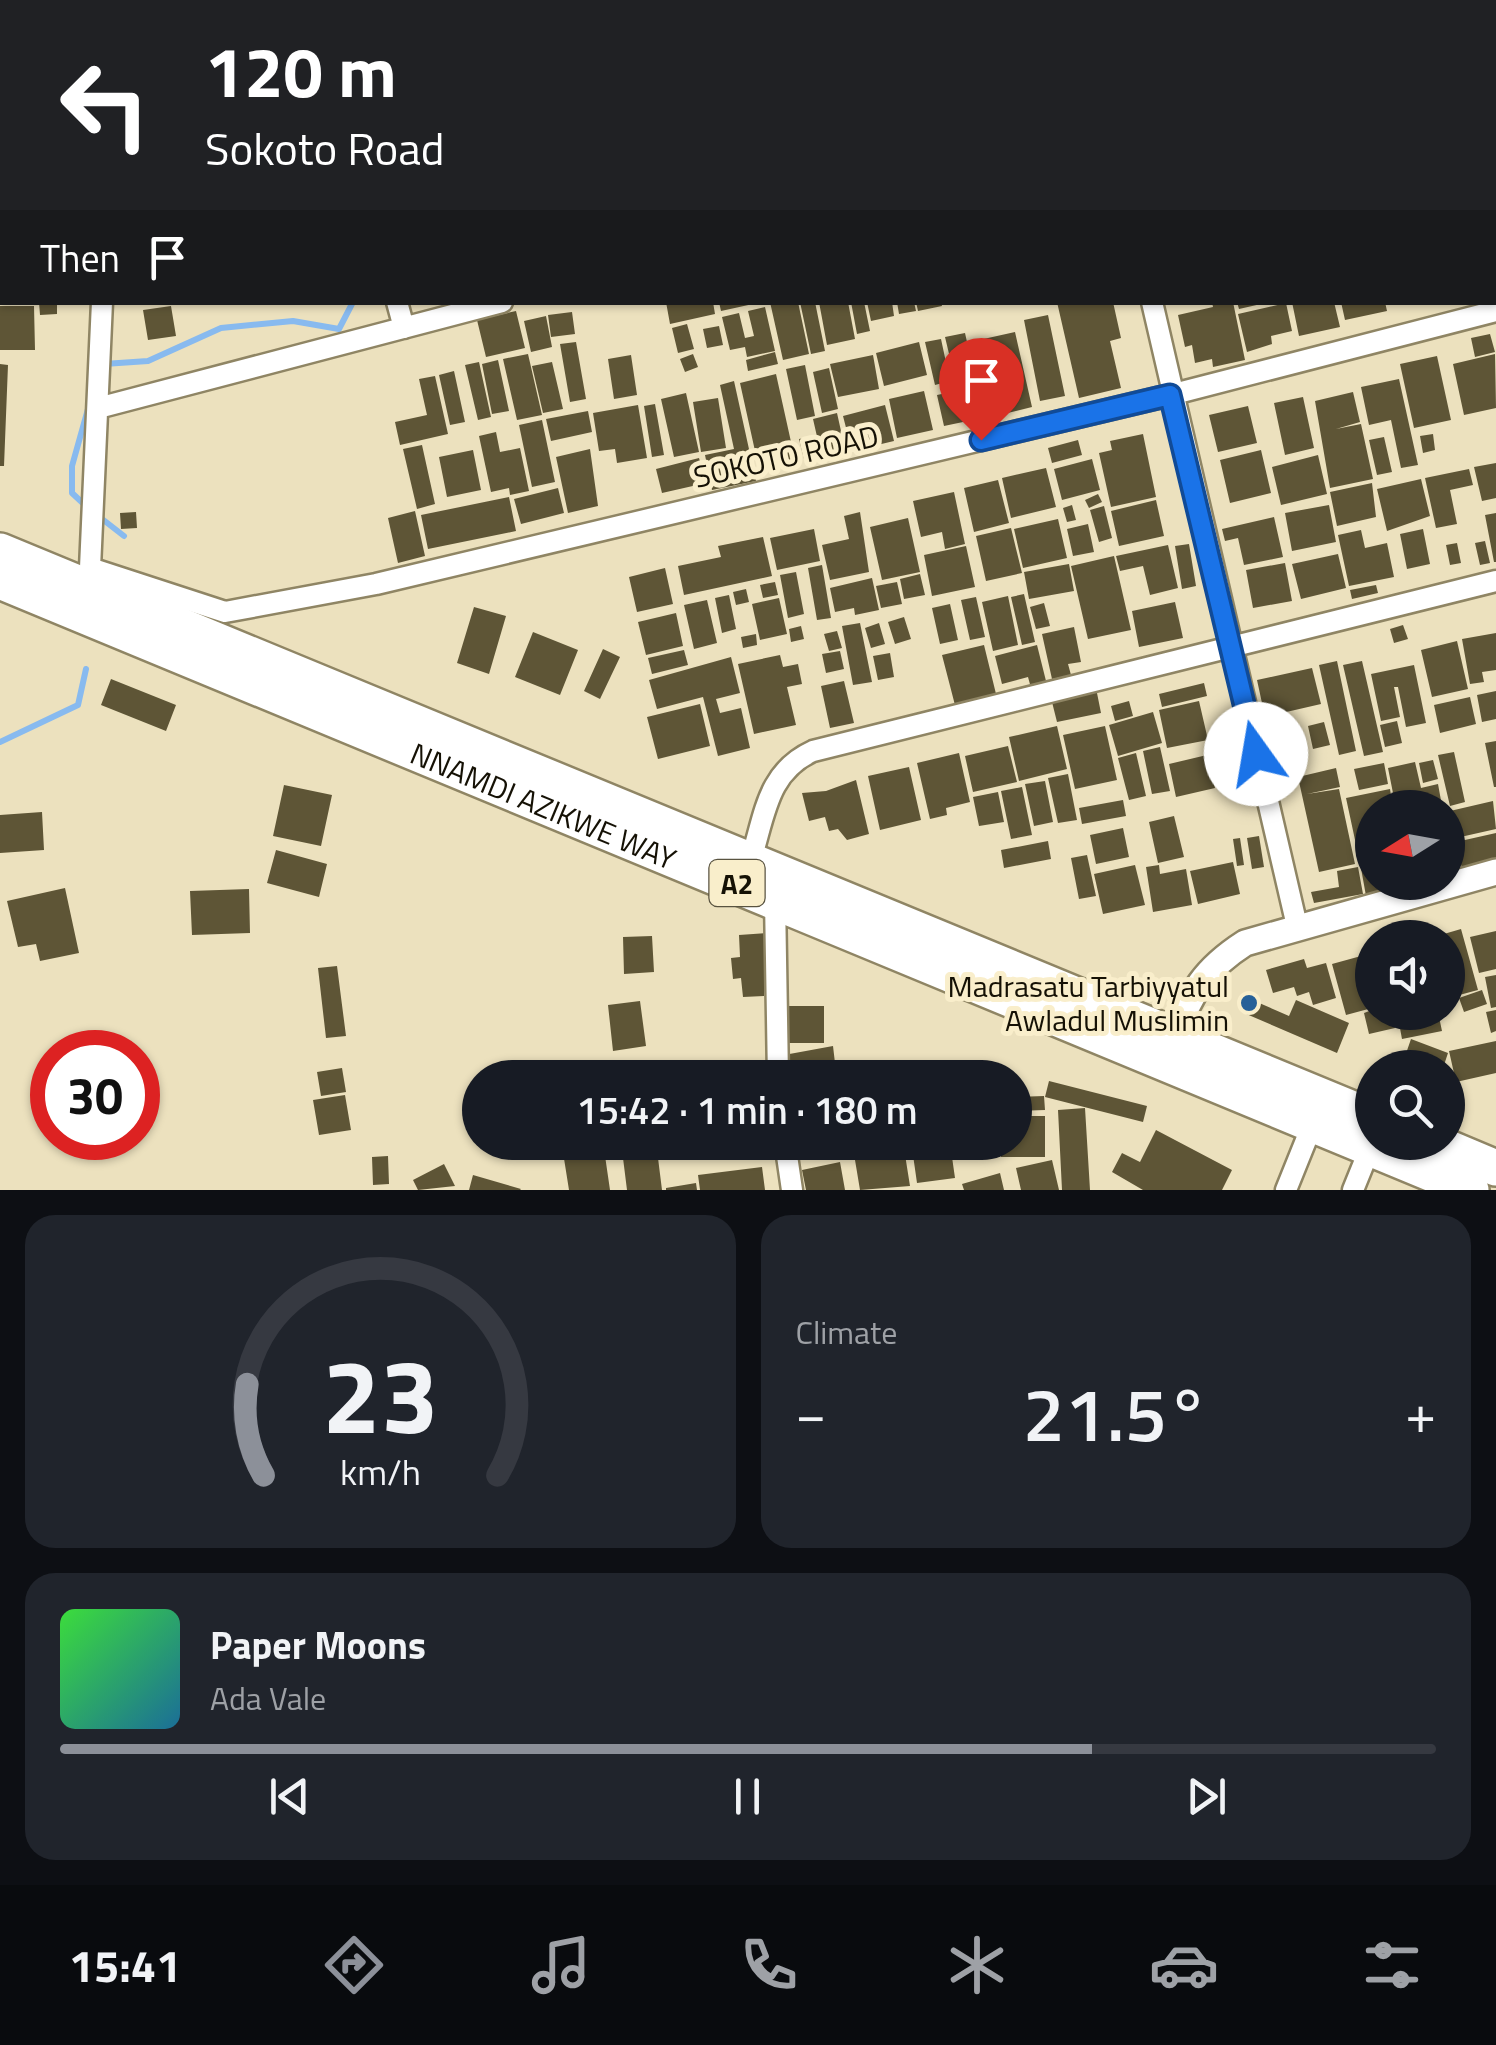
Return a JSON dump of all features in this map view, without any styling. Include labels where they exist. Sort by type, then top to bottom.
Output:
[{"type":"highway","name":"NNAMDI AZIKWE WAY","points":[[0,550],[1173,1036],[1317,1111]]},
{"type":"highway","name":"NNAMDI AZIKWE WAY","points":[[0,582],[775,899],[1355,1126]]},
{"type":"highway","points":[[1465,1155],[1496,1168]]},
{"type":"highway","name":"NNAMDI AZIKWE WAY","points":[[1419,1160],[1472,1190]]},
{"type":"street","points":[[102,305],[98,408],[491,305]]},
{"type":"street","points":[[398,305],[404,328]]},
{"type":"street","points":[[1153,305],[1170,395],[1296,926]]},
{"type":"street","name":"SOKOTO ROAD","points":[[98,408],[90,568],[226,612],[376,584],[1170,395],[1496,311]]},
{"type":"street","points":[[751,860],[775,782],[790,762],[813,751],[1232,650],[1496,581]]},
{"type":"street","points":[[1173,1036],[1195,986],[1218,961],[1246,943],[1496,872]]},
{"type":"street","points":[[775,899],[778,1060]]},
{"type":"street","points":[[1286,1190],[1317,1111]]},
{"type":"street","points":[[788,1160],[792,1190]]},
{"type":"street","points":[[1353,1190],[1362,1160]]},
{"type":"building","points":[[39,305],[57,305],[57,314],[40,315]]},
{"type":"building","points":[[667,305],[714,305],[715,314],[670,324]]},
{"type":"building","points":[[720,305],[748,305],[721,311]]},
{"type":"building","points":[[771,305],[799,305],[809,354],[783,360]]},
{"type":"building","points":[[801,305],[816,305],[825,351],[811,354]]},
{"type":"building","points":[[820,305],[849,305],[855,339],[827,345]]},
{"type":"building","points":[[852,305],[865,305],[870,331],[857,334]]},
{"type":"building","points":[[868,305],[892,305],[894,316],[871,321]]},
{"type":"building","points":[[898,305],[915,305],[916,311],[899,314]]},
{"type":"building","points":[[917,305],[942,306],[918,311]]},
{"type":"building","points":[[1058,305],[1114,305],[1121,338],[1110,341],[1121,388],[1079,398]]},
{"type":"building","points":[[1234,305],[1245,360],[1213,367],[1212,359],[1195,363],[1192,345],[1185,347],[1178,315]]},
{"type":"building","points":[[1286,305],[1292,331],[1271,336],[1272,344],[1247,352],[1238,314]]},
{"type":"building","points":[[1293,305],[1335,305],[1340,327],[1299,336]]},
{"type":"building","points":[[1342,305],[1386,305],[1387,311],[1345,320]]},
{"type":"building","points":[[0,306],[34,306],[35,350],[0,350]]},
{"type":"building","points":[[171,306],[176,336],[148,340],[143,310]]},
{"type":"building","points":[[765,307],[775,351],[747,357],[745,347],[730,350],[722,317],[739,313],[745,338],[754,336],[748,311]]},
{"type":"building","points":[[516,311],[525,348],[486,357],[477,320]]},
{"type":"building","points":[[572,312],[575,334],[551,337],[548,315]]},
{"type":"building","points":[[1048,315],[1065,396],[1040,401],[1024,320]]},
{"type":"building","points":[[546,316],[552,347],[531,352],[524,321]]},
{"type":"building","points":[[687,324],[694,349],[678,353],[672,328]]},
{"type":"building","points":[[719,326],[723,345],[707,348],[703,329]]},
{"type":"building","points":[[1015,332],[1032,407],[987,418],[970,342]]},
{"type":"building","points":[[965,333],[975,378],[956,383],[945,337]]},
{"type":"building","points":[[1490,334],[1495,352],[1475,357],[1471,338]]},
{"type":"building","points":[[941,339],[950,381],[935,385],[925,342]]},
{"type":"building","points":[[576,342],[586,399],[570,402],[560,344]]},
{"type":"building","points":[[919,342],[927,375],[884,386],[876,353]]},
{"type":"building","points":[[775,352],[778,364],[748,371],[746,360]]},
{"type":"building","points":[[528,354],[542,415],[517,420],[503,359]]},
{"type":"building","points":[[693,354],[698,367],[685,372],[680,359]]},
{"type":"building","points":[[1495,354],[1496,408],[1464,415],[1453,364]]},
{"type":"building","points":[[631,355],[637,395],[614,399],[608,359]]},
{"type":"building","points":[[873,355],[879,389],[838,397],[830,364]]},
{"type":"building","points":[[1437,356],[1451,420],[1414,428],[1400,364]]},
{"type":"building","points":[[498,360],[509,411],[492,414],[482,364]]},
{"type":"building","points":[[479,362],[491,417],[478,420],[465,365]]},
{"type":"building","points":[[552,362],[563,409],[543,413],[532,366]]},
{"type":"building","points":[[0,364],[8,365],[4,466],[0,466]]},
{"type":"building","points":[[805,365],[815,416],[797,420],[786,369]]},
{"type":"building","points":[[829,368],[838,409],[822,413],[813,372]]},
{"type":"building","points":[[454,371],[465,422],[450,425],[439,375]]},
{"type":"building","points":[[776,374],[795,460],[759,469],[740,383]]},
{"type":"building","points":[[435,376],[448,434],[400,445],[395,422],[427,415],[419,379]]},
{"type":"building","points":[[1399,379],[1418,465],[1401,468],[1391,420],[1369,425],[1361,387]]},
{"type":"building","points":[[734,381],[756,481],[712,490],[705,455],[734,449],[720,385]]},
{"type":"building","points":[[975,387],[982,418],[944,426],[937,395]]},
{"type":"building","points":[[924,391],[933,430],[897,438],[889,399]]},
{"type":"building","points":[[1353,392],[1360,422],[1336,429],[1361,424],[1373,479],[1330,488],[1315,401]]},
{"type":"building","points":[[686,393],[699,452],[674,457],[661,399]]},
{"type":"building","points":[[1303,397],[1314,448],[1285,455],[1274,403]]},
{"type":"building","points":[[718,398],[726,448],[701,452],[693,402]]},
{"type":"building","points":[[655,404],[664,455],[652,457],[644,406]]},
{"type":"building","points":[[638,405],[647,458],[617,463],[615,449],[599,451],[593,413]]},
{"type":"building","points":[[885,405],[894,441],[852,451],[843,416]]},
{"type":"building","points":[[1248,406],[1257,443],[1218,452],[1209,415]]},
{"type":"building","points":[[588,411],[592,432],[551,441],[546,419]]},
{"type":"building","points":[[837,413],[845,449],[821,454],[813,419]]},
{"type":"building","points":[[542,420],[555,482],[532,487],[519,425]]},
{"type":"building","points":[[496,432],[500,452],[520,448],[529,491],[510,495],[509,488],[491,492],[479,436]]},
{"type":"building","points":[[1143,434],[1156,497],[1111,507],[1099,453],[1112,450],[1110,441]]},
{"type":"building","points":[[1433,434],[1435,450],[1423,453],[1420,436]]},
{"type":"building","points":[[814,436],[818,456],[804,459],[799,439]]},
{"type":"building","points":[[1384,437],[1392,472],[1377,475],[1369,440]]},
{"type":"building","points":[[1078,440],[1082,455],[1052,463],[1048,448]]},
{"type":"building","points":[[422,445],[435,504],[417,509],[403,449]]},
{"type":"building","points":[[590,449],[598,506],[568,513],[556,457]]},
{"type":"building","points":[[473,450],[481,490],[447,497],[439,457]]},
{"type":"building","points":[[1261,450],[1271,493],[1230,503],[1220,460]]},
{"type":"building","points":[[1318,455],[1327,494],[1281,505],[1272,467]]},
{"type":"building","points":[[699,458],[706,483],[662,493],[656,469]]},
{"type":"building","points":[[1092,459],[1100,490],[1062,500],[1054,469]]},
{"type":"building","points":[[1496,463],[1496,498],[1482,501],[1474,467]]},
{"type":"building","points":[[1046,468],[1056,507],[1011,518],[1002,478]]},
{"type":"building","points":[[1469,469],[1473,485],[1450,490],[1457,524],[1436,528],[1425,478]]},
{"type":"building","points":[[1421,479],[1430,516],[1387,531],[1377,489]]},
{"type":"building","points":[[998,480],[1009,523],[974,532],[964,488]]},
{"type":"building","points":[[1372,483],[1376,517],[1337,526],[1330,492]]},
{"type":"building","points":[[558,488],[564,513],[521,524],[514,499]]},
{"type":"building","points":[[954,492],[965,544],[945,549],[942,532],[921,537],[913,501]]},
{"type":"building","points":[[1098,494],[1102,502],[1089,508],[1085,500]]},
{"type":"building","points":[[509,497],[516,531],[428,549],[421,515]]},
{"type":"building","points":[[1156,500],[1164,536],[1119,546],[1111,511]]},
{"type":"building","points":[[1072,505],[1076,520],[1067,522],[1063,508]]},
{"type":"building","points":[[1329,505],[1336,542],[1292,551],[1285,513]]},
{"type":"building","points":[[1104,506],[1112,538],[1099,542],[1090,510]]},
{"type":"building","points":[[415,511],[425,556],[398,563],[388,518]]},
{"type":"building","points":[[136,512],[137,528],[121,529],[120,513]]},
{"type":"building","points":[[860,512],[869,572],[830,580],[822,545],[849,539],[844,516]]},
{"type":"building","points":[[1496,513],[1496,562],[1494,562],[1485,515]]},
{"type":"building","points":[[1274,517],[1283,557],[1244,565],[1238,538],[1225,541],[1222,529]]},
{"type":"building","points":[[908,518],[920,572],[882,580],[870,527]]},
{"type":"building","points":[[1058,519],[1067,558],[1023,568],[1014,529]]},
{"type":"building","points":[[1088,524],[1094,552],[1073,556],[1067,529]]},
{"type":"building","points":[[1011,528],[1022,573],[986,581],[976,536]]},
{"type":"building","points":[[814,529],[820,561],[777,570],[770,538]]},
{"type":"building","points":[[1423,529],[1430,564],[1407,569],[1400,534]]},
{"type":"building","points":[[1361,530],[1365,548],[1387,543],[1394,577],[1349,586],[1338,535]]},
{"type":"building","points":[[763,537],[772,576],[684,595],[678,566],[721,557],[718,546]]},
{"type":"building","points":[[1485,541],[1490,563],[1480,565],[1475,543]]},
{"type":"building","points":[[1457,543],[1461,563],[1450,565],[1446,545]]},
{"type":"building","points":[[1189,544],[1196,586],[1182,589],[1175,546]]},
{"type":"building","points":[[1168,545],[1178,588],[1150,595],[1143,566],[1120,571],[1116,556]]},
{"type":"building","points":[[966,546],[975,587],[932,596],[924,555]]},
{"type":"building","points":[[1338,554],[1346,588],[1301,599],[1292,564]]},
{"type":"building","points":[[1114,556],[1131,630],[1088,639],[1071,566]]},
{"type":"building","points":[[1285,563],[1292,601],[1253,608],[1246,570]]},
{"type":"building","points":[[1069,564],[1074,591],[1029,599],[1024,572]]},
{"type":"building","points":[[822,565],[831,618],[817,620],[808,568]]},
{"type":"building","points":[[665,568],[673,604],[637,612],[629,577]]},
{"type":"building","points":[[796,572],[804,614],[788,618],[780,575]]},
{"type":"building","points":[[920,574],[925,595],[904,599],[900,579]]},
{"type":"building","points":[[872,578],[879,610],[855,615],[854,608],[835,612],[830,588]]},
{"type":"building","points":[[775,582],[778,595],[763,598],[760,585]]},
{"type":"building","points":[[897,582],[902,604],[881,608],[876,586]]},
{"type":"building","points":[[1376,585],[1378,593],[1352,599],[1350,590]]},
{"type":"building","points":[[746,589],[749,602],[736,605],[733,592]]},
{"type":"building","points":[[1024,594],[1035,642],[1022,645],[1011,597]]},
{"type":"building","points":[[729,595],[736,629],[722,633],[715,598]]},
{"type":"building","points":[[1008,596],[1018,645],[993,651],[982,602]]},
{"type":"building","points":[[976,597],[985,637],[970,640],[961,600]]},
{"type":"building","points":[[779,598],[787,634],[760,640],[752,604]]},
{"type":"building","points":[[707,600],[717,643],[694,649],[684,605]]},
{"type":"building","points":[[1175,602],[1183,638],[1139,647],[1132,611]]},
{"type":"building","points":[[1044,603],[1050,626],[1036,629],[1030,607]]},
{"type":"building","points":[[950,604],[958,640],[940,644],[932,608]]},
{"type":"building","points":[[474,607],[506,616],[489,674],[457,663]]},
{"type":"building","points":[[676,613],[683,646],[646,655],[638,622]]},
{"type":"building","points":[[904,617],[911,639],[895,644],[888,622]]},
{"type":"building","points":[[860,623],[872,682],[853,685],[842,626]]},
{"type":"building","points":[[879,623],[885,644],[871,648],[865,628]]},
{"type":"building","points":[[1403,625],[1408,639],[1394,643],[1390,629]]},
{"type":"building","points":[[801,626],[804,639],[791,642],[789,629]]},
{"type":"building","points":[[1074,627],[1081,662],[1068,664],[1071,675],[1052,679],[1042,634]]},
{"type":"building","points":[[837,631],[842,648],[829,651],[824,634]]},
{"type":"building","points":[[533,632],[578,650],[560,695],[515,677]]},
{"type":"building","points":[[1496,633],[1496,670],[1482,672],[1484,682],[1470,684],[1462,639]]},
{"type":"building","points":[[756,634],[757,645],[743,648],[741,637]]},
{"type":"building","points":[[1457,641],[1468,689],[1432,697],[1421,650]]},
{"type":"building","points":[[984,645],[997,698],[956,709],[942,655]]},
{"type":"building","points":[[1037,645],[1047,685],[1031,688],[1028,677],[1002,684],[995,656]]},
{"type":"building","points":[[603,649],[620,657],[600,699],[584,691]]},
{"type":"building","points":[[684,650],[688,665],[652,674],[648,658]]},
{"type":"building","points":[[840,651],[844,669],[826,673],[822,654]]},
{"type":"building","points":[[890,653],[894,677],[878,680],[873,656]]},
{"type":"building","points":[[780,655],[783,667],[798,664],[802,684],[787,687],[796,725],[754,734],[738,664]]},
{"type":"building","points":[[731,657],[740,693],[716,699],[720,713],[741,708],[750,748],[718,756],[703,697],[657,709],[649,680]]},
{"type":"building","points":[[1337,661],[1356,751],[1339,755],[1319,665]]},
{"type":"building","points":[[1362,661],[1383,752],[1364,756],[1343,665]]},
{"type":"building","points":[[1414,665],[1426,723],[1406,727],[1398,687],[1394,687],[1400,717],[1381,721],[1371,674]]},
{"type":"building","points":[[1312,668],[1321,704],[1265,717],[1257,680]]},
{"type":"building","points":[[111,679],[176,705],[166,731],[101,705]]},
{"type":"building","points":[[844,681],[854,723],[830,728],[821,686]]},
{"type":"building","points":[[1204,683],[1207,696],[1162,707],[1159,694]]},
{"type":"building","points":[[1096,688],[1101,713],[1057,722],[1051,698]]},
{"type":"building","points":[[1496,691],[1496,719],[1482,722],[1477,695]]},
{"type":"building","points":[[1470,697],[1476,724],[1440,733],[1434,705]]},
{"type":"building","points":[[1129,701],[1133,716],[1115,721],[1111,706]]},
{"type":"building","points":[[1199,701],[1208,740],[1167,748],[1159,710]]},
{"type":"building","points":[[700,704],[710,746],[658,759],[647,717]]},
{"type":"building","points":[[1153,712],[1162,743],[1118,756],[1109,725]]},
{"type":"building","points":[[1397,721],[1402,743],[1385,747],[1380,725]]},
{"type":"building","points":[[1324,722],[1330,745],[1313,749],[1308,726]]},
{"type":"building","points":[[1057,726],[1067,769],[1019,781],[1009,737]]},
{"type":"building","points":[[1105,726],[1117,780],[1075,789],[1063,735]]},
{"type":"building","points":[[1299,729],[1307,763],[1290,767],[1282,733]]},
{"type":"building","points":[[1496,741],[1496,787],[1494,787],[1485,743]]},
{"type":"building","points":[[1008,746],[1017,782],[973,792],[965,756]]},
{"type":"building","points":[[1160,747],[1170,791],[1152,794],[1143,751]]},
{"type":"building","points":[[1454,752],[1462,790],[1446,790],[1438,755]]},
{"type":"building","points":[[959,753],[970,802],[946,808],[947,815],[930,819],[917,763]]},
{"type":"building","points":[[1136,753],[1146,796],[1129,800],[1118,758]]},
{"type":"building","points":[[1207,755],[1215,788],[1176,797],[1169,764]]},
{"type":"building","points":[[1433,760],[1438,779],[1423,783],[1419,763]]},
{"type":"building","points":[[1415,762],[1421,788],[1438,784],[1439,790],[1392,790],[1388,768]]},
{"type":"building","points":[[1384,763],[1388,784],[1359,790],[1354,769]]},
{"type":"building","points":[[909,767],[921,820],[880,830],[868,776]]},
{"type":"building","points":[[1336,768],[1340,787],[1307,794],[1339,789],[1355,864],[1319,872],[1298,777]]},
{"type":"building","points":[[1068,774],[1077,820],[1058,823],[1048,778]]},
{"type":"building","points":[[856,780],[869,834],[847,840],[838,829],[829,831],[825,817],[809,821],[802,793],[826,791]]},
{"type":"building","points":[[1045,781],[1053,822],[1034,826],[1025,784]]},
{"type":"building","points":[[284,785],[332,795],[321,846],[273,836]]},
{"type":"building","points":[[1022,787],[1032,835],[1011,839],[1001,791]]},
{"type":"building","points":[[998,792],[1004,822],[979,826],[973,797]]},
{"type":"building","points":[[1355,796],[1355,840],[1346,798]]},
{"type":"building","points":[[1123,800],[1126,816],[1082,824],[1079,808]]},
{"type":"building","points":[[1493,801],[1496,829],[1465,836],[1465,808]]},
{"type":"building","points":[[42,812],[44,850],[0,853],[0,815]]},
{"type":"building","points":[[1174,816],[1184,857],[1158,863],[1149,822]]},
{"type":"building","points":[[1123,828],[1129,857],[1096,864],[1090,835]]},
{"type":"building","points":[[1496,833],[1496,861],[1465,868],[1465,840]]},
{"type":"building","points":[[1259,836],[1264,867],[1252,869],[1247,838]]},
{"type":"building","points":[[1240,838],[1244,865],[1237,866],[1233,839]]},
{"type":"building","points":[[1048,841],[1051,859],[1004,868],[1001,850]]},
{"type":"building","points":[[276,850],[327,864],[319,897],[267,883]]},
{"type":"building","points":[[1087,855],[1096,896],[1079,899],[1071,858]]},
{"type":"building","points":[[1233,862],[1240,894],[1198,904],[1190,871]]},
{"type":"building","points":[[1135,865],[1145,905],[1103,914],[1094,874]]},
{"type":"building","points":[[1159,865],[1160,874],[1186,869],[1192,905],[1153,912],[1146,867]]},
{"type":"building","points":[[1355,868],[1355,895],[1314,903],[1311,892],[1339,887],[1337,871]]},
{"type":"building","points":[[65,888],[79,953],[40,961],[36,944],[18,947],[7,901]]},
{"type":"building","points":[[249,889],[250,933],[192,935],[190,891]]},
{"type":"building","points":[[1496,931],[1496,969],[1479,973],[1470,937]]},
{"type":"building","points":[[766,933],[764,996],[743,997],[741,978],[733,979],[731,958],[740,957],[739,935]]},
{"type":"building","points":[[652,936],[654,972],[624,974],[623,937]]},
{"type":"building","points":[[1465,943],[1478,990],[1465,993]]},
{"type":"building","points":[[1355,958],[1355,1013],[1346,1015],[1332,964]]},
{"type":"building","points":[[1304,959],[1307,968],[1326,963],[1336,998],[1313,1005],[1309,992],[1297,996],[1294,987],[1273,993],[1266,970]]},
{"type":"building","points":[[337,966],[346,1036],[326,1038],[318,968]]},
{"type":"building","points":[[1496,975],[1496,1007],[1491,1008],[1485,977]]},
{"type":"building","points":[[1482,990],[1487,1004],[1465,1012],[1465,996]]},
{"type":"building","points":[[1250,999],[1289,1016],[1296,1000],[1349,1023],[1337,1053],[1244,1013]]},
{"type":"building","points":[[640,1001],[646,1046],[613,1051],[608,1005]]},
{"type":"building","points":[[782,1006],[824,1006],[824,1043],[784,1043]]},
{"type":"building","points":[[1496,1010],[1496,1031],[1491,1033],[1486,1012]]},
{"type":"building","points":[[1400,1030],[1442,1030],[1442,1031],[1402,1039]]},
{"type":"building","points":[[1411,1039],[1440,1050],[1407,1050]]},
{"type":"building","points":[[1496,1041],[1496,1073],[1465,1080],[1465,1050],[1454,1050]]},
{"type":"building","points":[[833,1046],[835,1060],[785,1060],[784,1055]]},
{"type":"building","points":[[342,1068],[346,1092],[321,1096],[317,1072]]},
{"type":"building","points":[[1049,1081],[1147,1106],[1143,1122],[1045,1097]]},
{"type":"building","points":[[345,1095],[351,1130],[319,1135],[313,1100]]},
{"type":"building","points":[[1032,1096],[1044,1096],[1045,1110],[1032,1110]]},
{"type":"building","points":[[1085,1108],[1090,1190],[1062,1190],[1058,1110]]},
{"type":"building","points":[[1032,1116],[1045,1116],[1045,1157],[1032,1157]]},
{"type":"building","points":[[1156,1130],[1232,1170],[1222,1190],[1143,1190],[1112,1172],[1122,1153],[1140,1162]]},
{"type":"building","points":[[388,1156],[389,1184],[373,1185],[372,1157]]},
{"type":"building","points":[[564,1160],[606,1160],[610,1190],[569,1190]]},
{"type":"building","points":[[623,1160],[658,1160],[662,1190],[627,1190]]},
{"type":"building","points":[[855,1160],[906,1160],[910,1186],[860,1190]]},
{"type":"building","points":[[914,1160],[952,1160],[955,1178],[917,1183]]},
{"type":"building","points":[[1052,1160],[1059,1190],[1021,1190],[1016,1168]]},
{"type":"building","points":[[840,1162],[845,1190],[806,1190],[802,1170]]},
{"type":"building","points":[[444,1164],[455,1186],[418,1190],[413,1180]]},
{"type":"building","points":[[762,1167],[765,1190],[700,1190],[698,1175]]},
{"type":"building","points":[[1000,1173],[1004,1190],[964,1190],[962,1184]]},
{"type":"building","points":[[473,1175],[521,1189],[469,1190]]},
{"type":"building","points":[[696,1183],[697,1190],[666,1190],[666,1188]]},
{"type":"waterway","points":[[104,364],[148,361],[221,328],[293,321],[339,329],[351,305]]},
{"type":"waterway","points":[[87,507],[72,493],[72,466],[88,409]]},
{"type":"waterway","points":[[97,515],[124,536]]},
{"type":"waterway","points":[[0,742],[78,705],[86,669]]},
{"type":"place","name":"Madrasatu Tarbiyyatul Awladul Muslimin","points":[[1249,1003]]},
{"type":"route","points":[[981,440],[1170,395],[1256,754]]}]
